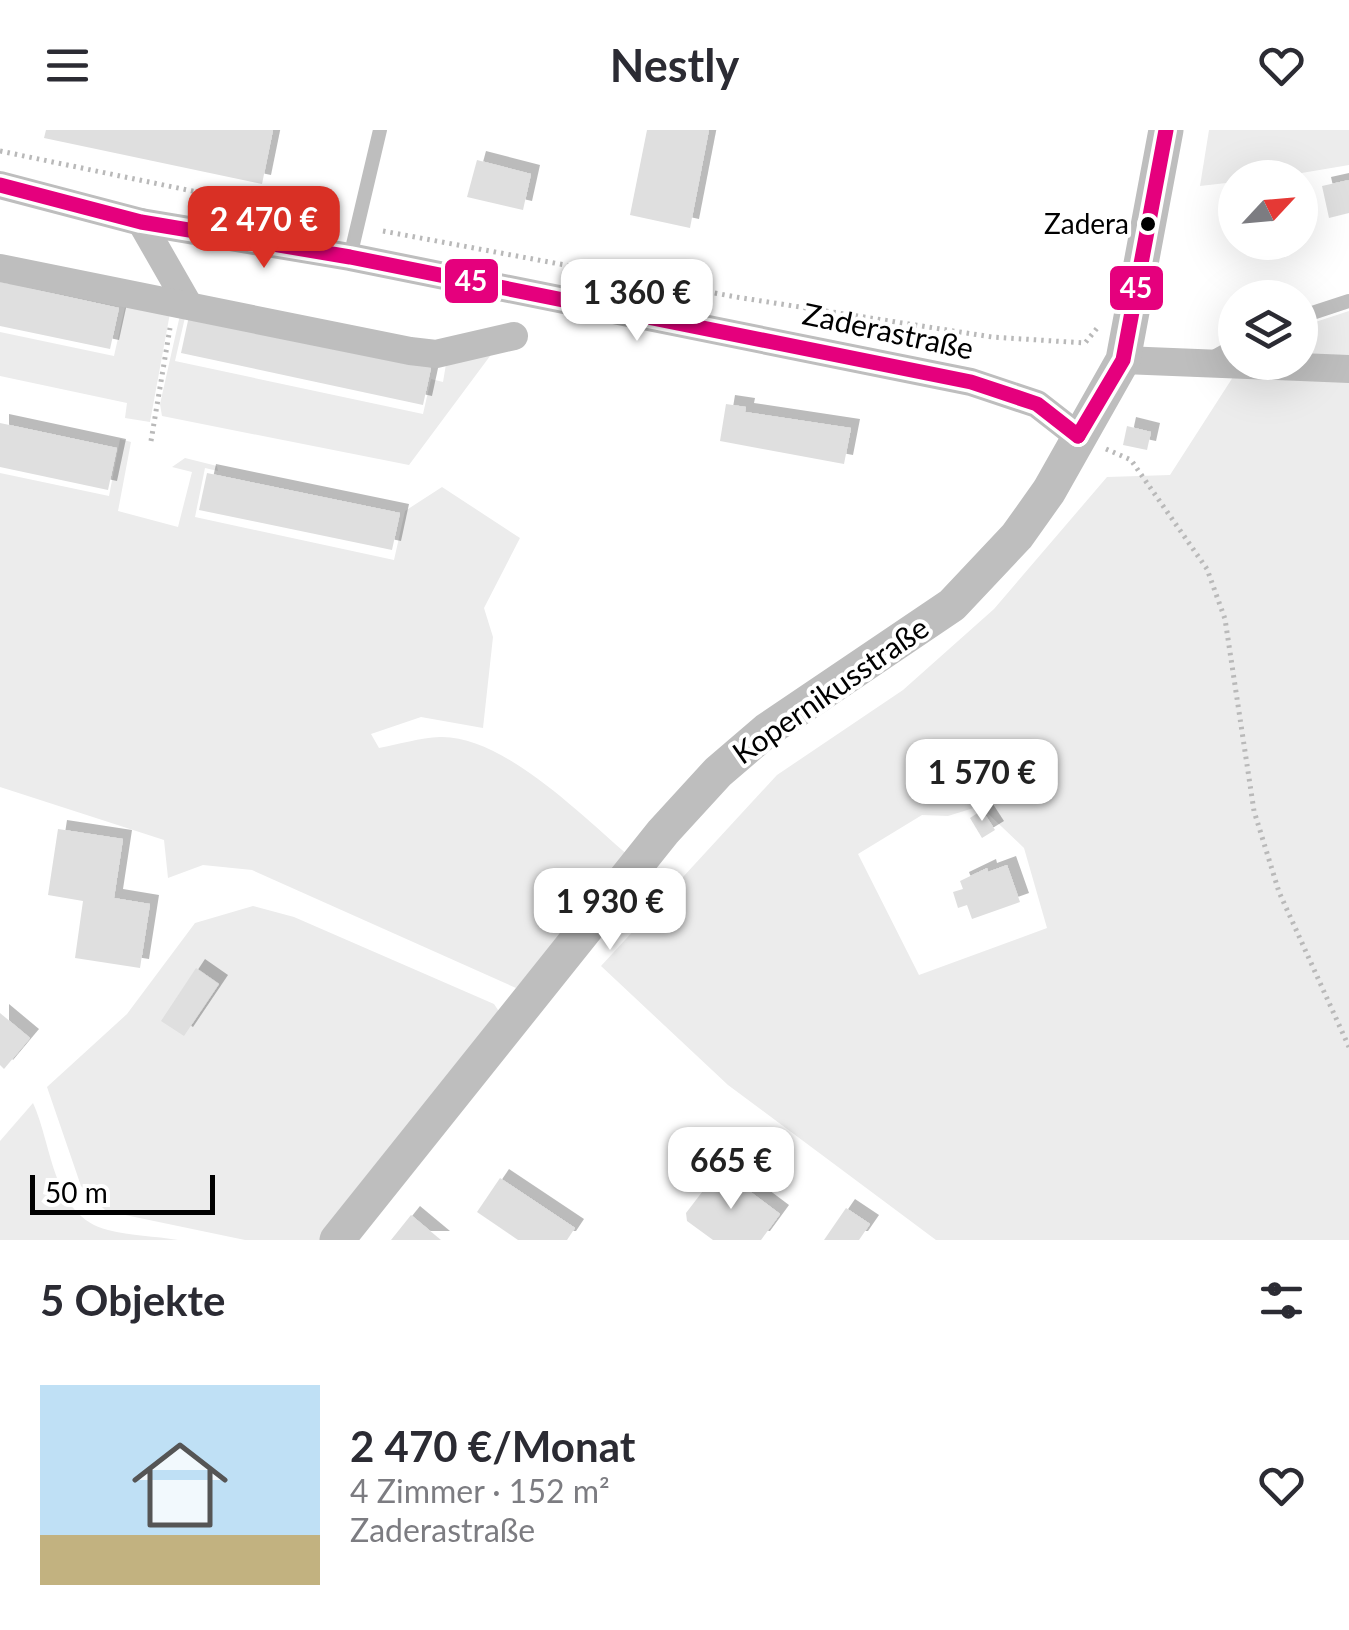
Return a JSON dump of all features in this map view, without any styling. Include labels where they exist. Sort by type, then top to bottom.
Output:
[{"type":"street","name":"Kopernikusstraße","points":[[336,1240],[663,832],[718,772],[805,703],[952,605],[1017,536],[1049,491],[1123,360],[1166,130]]},
{"type":"street","name":"Zaderastraße","points":[[0,185],[141,222],[350,257],[971,382],[1037,404],[1078,436]]},
{"type":"street","points":[[141,222],[188,304]]},
{"type":"street","points":[[0,268],[436,354],[514,336]]},
{"type":"street","points":[[1123,360],[1349,370]]},
{"type":"lane","points":[[350,257],[380,130]]},
{"type":"lane","points":[[1318,311],[1349,301]]},
{"type":"lane","points":[[1204,362],[1218,354]]},
{"type":"path","points":[[0,151],[327,220]]},
{"type":"path","points":[[383,231],[736,297],[992,337],[1084,342],[1103,317]]},
{"type":"path","points":[[151,441],[164,358]]},
{"type":"path","points":[[1078,436],[1131,460],[1207,569],[1225,619],[1254,811],[1280,892],[1349,1047]]},
{"type":"shaded area","points":[[1209,130],[1349,130],[1349,165],[1318,170],[1318,160],[1218,160],[1218,184],[1200,186]]},
{"type":"shaded area","points":[[125,307],[170,313],[150,422],[125,418],[127,403],[0,376],[0,332],[114,356]]},
{"type":"shaded area","points":[[1349,311],[1349,1240],[936,1240],[728,1085],[601,966],[777,775],[903,690],[994,609],[1107,477],[1170,475],[1231,380],[1318,380],[1318,321]],"holes":[[[980,806],[1024,848],[1047,928],[919,975],[858,854],[922,815],[948,816]]]},
{"type":"shaded area","points":[[186,313],[175,361],[423,414],[431,379],[443,382],[446,364],[493,352],[409,465],[162,416],[160,404],[180,315]]},
{"type":"shaded area","points":[[120,439],[131,442],[118,511],[178,527],[192,472],[172,467],[185,458],[217,466],[218,471],[205,468],[195,517],[394,560],[405,511],[442,487],[520,538],[484,608],[493,637],[483,728],[421,717],[371,734],[379,748],[440,737],[490,749],[541,781],[628,855],[516,988],[252,870],[203,865],[168,878],[164,840],[0,787],[0,473],[109,496]]},
{"type":"shaded area","points":[[253,906],[294,917],[494,1004],[502,1016],[321,1240],[245,1240],[106,1211],[81,1186],[47,1087],[127,1014],[195,923]]},
{"type":"shaded area","points":[[33,1103],[57,1178],[75,1210],[108,1230],[178,1240],[0,1240],[0,1141]]},
{"type":"building","points":[[46,130],[273,130],[262,184],[44,138]]},
{"type":"building","points":[[647,130],[709,130],[690,228],[630,215]]},
{"type":"building","points":[[477,160],[531,174],[523,210],[467,197]]},
{"type":"building","points":[[1349,180],[1349,213],[1329,218],[1322,186]]},
{"type":"building","points":[[0,282],[119,308],[110,349],[0,326]]},
{"type":"building","points":[[189,316],[431,368],[423,405],[181,353]]},
{"type":"building","points":[[726,404],[746,407],[745,412],[851,428],[844,464],[720,441]]},
{"type":"building","points":[[0,423],[117,448],[108,490],[0,467]]},
{"type":"building","points":[[1127,426],[1151,432],[1147,450],[1123,445]]},
{"type":"building","points":[[207,473],[400,513],[392,550],[199,510]]},
{"type":"building","points":[[982,810],[995,830],[982,838],[970,818]]},
{"type":"building","points":[[58,829],[123,839],[114,898],[150,904],[140,968],[75,958],[83,901],[48,895]]},
{"type":"building","points":[[1007,865],[1020,902],[972,919],[967,905],[958,908],[953,892],[963,889],[960,881],[987,868],[988,872]]},
{"type":"building","points":[[196,968],[219,984],[184,1036],[161,1021]]},
{"type":"building","points":[[0,1013],[30,1038],[4,1069],[0,1065]]},
{"type":"building","points":[[724,1172],[780,1214],[761,1240],[713,1240],[687,1221],[686,1213],[709,1183],[714,1186]]},
{"type":"building","points":[[500,1178],[575,1228],[567,1240],[518,1240],[477,1212]]},
{"type":"building","points":[[846,1208],[870,1224],[859,1240],[824,1240]]},
{"type":"building","points":[[411,1215],[441,1240],[391,1240]]},
{"type":"transit line","name":"45","points":[[1078,436],[1123,360],[1166,130]]},
{"type":"transit line","name":"45","points":[[0,185],[141,222],[350,257],[971,382],[1037,404],[1078,436]]},
{"type":"place","name":"Zadera","points":[[1148,224]]}]
